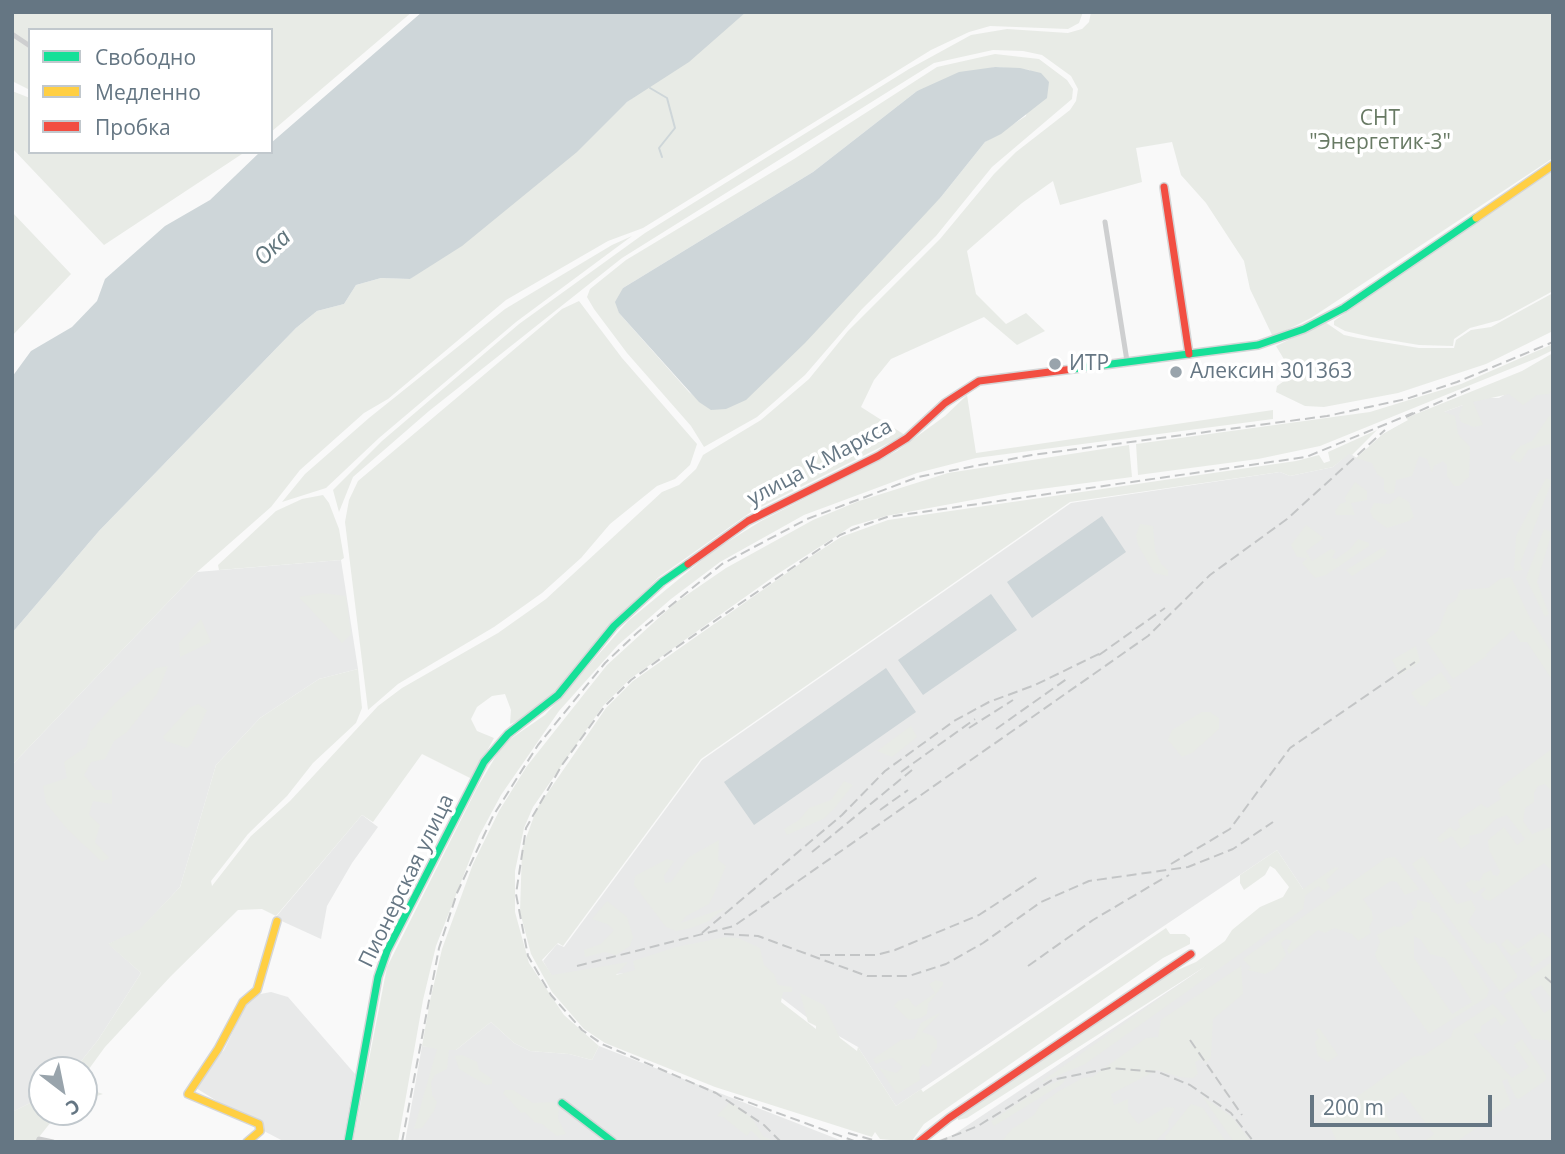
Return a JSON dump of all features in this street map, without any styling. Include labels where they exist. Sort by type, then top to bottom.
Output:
[{"type":"main road","name":"улица К.Маркса","points":[[484,762],[508,734],[558,695],[614,626],[662,582],[748,521],[878,457],[907,438],[945,403],[979,381],[1258,345],[1304,329],[1553,165]]},
{"type":"main road","points":[[1164,187],[1189,354]]},
{"type":"main road","name":"Пионерская улица","points":[[348,1142],[378,977],[387,951],[484,762]]},
{"type":"main road","points":[[247,1142],[260,1131],[259,1124],[188,1094],[218,1049],[243,1002],[257,990],[277,921]]},
{"type":"main road","points":[[919,1142],[949,1118],[1191,954]]},
{"type":"main road","points":[[562,1103],[613,1142]]},
{"type":"street","points":[[12,34],[28,45]]},
{"type":"street","points":[[1105,222],[1127,361]]},
{"type":"street","points":[[39,1140],[53,1142]]},
{"type":"shaded area","points":[[1553,381],[1553,1142],[932,1142],[953,1135],[1293,908],[1303,889],[1277,850],[896,1106],[858,1047],[809,1019],[740,966],[553,978],[543,961],[557,944],[564,947],[702,760],[1071,503],[1280,472],[1290,476],[1333,467],[1349,453],[1357,458],[1383,434],[1409,420],[1414,423],[1482,398],[1499,398],[1520,386]]},
{"type":"shaded area","points":[[341,560],[358,669],[319,679],[260,718],[216,765],[180,887],[140,930],[109,944],[141,973],[85,1056],[28,1056],[28,1104],[12,1112],[12,765],[197,572]]},
{"type":"shaded area","points":[[362,815],[378,827],[352,863],[327,906],[321,939],[275,918]]},
{"type":"shaded area","points":[[271,992],[288,997],[355,1074],[343,1142],[285,1142],[262,1130],[260,1121],[225,1106],[196,1088],[202,1075],[224,1050],[250,996]]},
{"type":"shaded area","points":[[491,1022],[514,1043],[530,1051],[569,1054],[592,1060],[599,1046],[845,1142],[405,1142],[422,1046],[456,1050]]},
{"type":"green space","points":[[12,12],[412,12],[273,130],[273,28],[28,28],[28,89],[12,81]]},
{"type":"green space","points":[[746,12],[1083,12],[1079,23],[1068,29],[990,26],[969,32],[931,50],[643,228],[608,241],[506,300],[388,399],[364,413],[300,470],[271,507],[197,572],[12,765],[12,633],[99,531],[296,328],[317,311],[344,304],[356,285],[381,278],[410,279],[627,102]]},
{"type":"green space","name":"СНТ \"Энергетик-3\"","points":[[1091,12],[1553,12],[1553,158],[1311,318],[1273,337],[1250,289],[1244,261],[1206,203],[1181,175],[1172,142],[1136,148],[1142,182],[1060,205],[1053,181],[1022,203],[967,251],[976,294],[1006,324],[1026,313],[1045,331],[1017,345],[984,317],[891,359],[874,380],[861,407],[905,435],[751,512],[659,577],[611,624],[561,686],[522,719],[510,724],[511,710],[505,694],[492,696],[477,707],[471,719],[477,731],[494,738],[472,779],[422,754],[373,822],[362,815],[276,916],[262,909],[238,910],[171,976],[98,1057],[85,1056],[141,973],[108,944],[140,929],[180,887],[216,765],[260,718],[319,679],[358,669],[362,708],[356,723],[313,763],[287,796],[248,834],[211,881],[212,886],[251,836],[290,801],[378,706],[402,688],[498,633],[546,599],[662,492],[679,485],[696,469],[703,455],[761,420],[809,379],[848,331],[940,239],[994,174],[1016,152],[1070,110],[1076,101],[1078,89],[1071,76],[1042,55],[1023,51],[993,50],[934,63],[622,258],[429,411],[353,477],[339,512],[333,490],[382,441],[519,324],[645,233],[909,69],[971,35],[1007,29],[1068,33],[1082,29],[1089,22]]},
{"type":"green space","points":[[995,54],[1039,59],[1067,80],[1073,89],[1072,99],[992,167],[936,236],[862,309],[805,375],[757,417],[704,447],[691,426],[627,353],[594,309],[587,297],[590,289],[626,260],[794,159],[937,67]],"holes":[[[995,67],[1030,70],[1026,116],[985,142],[941,197],[712,410],[689,392],[619,313],[623,288],[813,172],[917,91]]]},
{"type":"green space","points":[[12,91],[28,97],[28,154],[242,154],[104,245],[12,148]]},
{"type":"green space","points":[[1553,170],[1553,291],[1500,320],[1470,328],[1454,339],[1453,346],[1419,345],[1371,337],[1345,331],[1334,325],[1334,321],[1398,275]]},
{"type":"green space","points":[[12,212],[71,274],[12,336]]},
{"type":"green space","points":[[632,236],[516,322],[379,438],[326,488],[282,502],[305,474],[369,418],[505,309],[612,245]]},
{"type":"green space","points":[[1553,293],[1553,331],[1486,364],[1398,393],[1324,407],[1305,406],[1276,392],[1277,386],[1287,379],[1288,366],[1276,346],[1325,322],[1344,335],[1358,338],[1419,348],[1454,348],[1456,340],[1471,330],[1491,327]]},
{"type":"green space","points":[[579,301],[622,358],[697,444],[690,465],[675,479],[657,486],[610,524],[581,558],[542,593],[494,627],[398,684],[368,710],[345,522],[349,500],[358,481],[562,309]]},
{"type":"green space","points":[[1553,344],[1553,350],[1537,358],[1320,446],[1258,459],[1138,475],[1136,444],[1370,412],[1461,384]]},
{"type":"green space","points":[[1553,353],[1553,389],[1549,394],[1537,395],[1523,405],[1509,394],[1473,402],[1483,425],[1474,427],[1461,422],[1459,415],[1463,405],[1444,412],[1455,416],[1458,434],[1470,447],[1469,477],[1459,486],[1454,486],[1447,476],[1447,465],[1443,461],[1434,466],[1432,473],[1427,459],[1419,456],[1412,476],[1396,480],[1394,493],[1389,494],[1384,491],[1384,479],[1377,474],[1372,463],[1356,458],[1383,434],[1408,420],[1406,418],[1522,371]]},
{"type":"green space","points":[[967,395],[976,453],[1273,410],[1273,419],[976,458],[917,473],[804,515],[720,562],[671,599],[618,645],[559,711],[501,795],[479,836],[436,946],[423,1000],[398,1142],[353,1142],[387,967],[477,788],[503,744],[545,715],[628,621],[713,551],[761,521],[897,451],[945,416]]},
{"type":"green space","points":[[1549,416],[1553,417],[1553,457],[1550,456],[1550,444],[1528,450],[1520,463],[1510,458],[1520,446],[1532,441]]},
{"type":"green space","points":[[1377,430],[1352,455],[1349,454],[1333,467],[1290,476],[1280,472],[1070,502],[701,759],[563,946],[558,943],[542,960],[552,975],[628,962],[616,975],[635,970],[633,961],[676,947],[726,937],[738,938],[760,948],[764,965],[774,974],[778,985],[792,987],[792,992],[783,992],[781,1002],[816,1029],[816,1026],[808,1022],[800,993],[824,1005],[840,1038],[857,1051],[858,1047],[896,1106],[921,1089],[923,1092],[1166,928],[1170,934],[1185,934],[1190,938],[1190,944],[1163,958],[924,1124],[911,1142],[880,1139],[875,1132],[872,1137],[715,1087],[605,1043],[584,1029],[552,992],[531,954],[520,912],[522,849],[537,808],[606,708],[633,681],[801,563],[841,537],[888,520],[1296,461],[1319,455],[1324,463],[1330,461],[1328,452]]},
{"type":"green space","points":[[1129,445],[1132,477],[1010,493],[886,516],[852,526],[776,575],[630,679],[603,706],[533,807],[524,828],[515,871],[515,912],[529,963],[564,1015],[599,1046],[592,1060],[569,1054],[530,1051],[514,1043],[491,1022],[456,1050],[449,1050],[447,1069],[435,1075],[431,1082],[432,1095],[437,1102],[434,1111],[422,1128],[414,1129],[437,1049],[422,1046],[430,1001],[442,949],[473,864],[499,811],[527,766],[607,665],[675,603],[726,568],[813,520],[859,501],[948,473]]},
{"type":"green space","points":[[1546,478],[1552,481],[1520,564],[1523,570],[1514,571],[1516,536]]},
{"type":"green space","points":[[1355,482],[1367,491],[1367,500],[1351,503],[1355,515],[1336,515],[1335,511],[1340,504],[1346,502],[1345,497]]},
{"type":"green space","points":[[323,495],[339,529],[344,558],[219,570],[218,565],[276,511],[302,499]]},
{"type":"green space","points":[[1399,496],[1409,502],[1414,517],[1387,528],[1373,518],[1370,511],[1374,503],[1389,504]]},
{"type":"green space","points":[[1140,524],[1153,526],[1155,550],[1161,564],[1168,570],[1168,576],[1154,573],[1138,545],[1136,535]]},
{"type":"green space","points":[[1306,525],[1324,538],[1306,551],[1312,561],[1331,549],[1336,551],[1332,558],[1336,559],[1358,539],[1369,543],[1369,546],[1326,575],[1315,578],[1302,563],[1307,558],[1297,557],[1291,545]]},
{"type":"green space","points":[[1544,529],[1552,532],[1537,582],[1549,614],[1545,617],[1526,578]]},
{"type":"green space","points":[[1382,548],[1387,550],[1385,555],[1352,576],[1346,570]]},
{"type":"green space","points":[[1511,577],[1528,614],[1553,655],[1553,681],[1527,642],[1520,642],[1513,630],[1485,655],[1488,655],[1453,679],[1426,640],[1438,631],[1448,605],[1456,600],[1460,590],[1488,588],[1500,579]]},
{"type":"green space","points":[[322,593],[346,596],[351,634],[342,643],[299,597]]},
{"type":"green space","points":[[201,619],[211,642],[180,657],[179,643]]},
{"type":"green space","points":[[1416,646],[1420,662],[1400,675],[1392,660]]},
{"type":"green space","points":[[168,666],[157,694],[127,732],[114,741],[105,759],[91,762],[84,775],[96,790],[112,790],[112,804],[93,801],[89,815],[100,825],[95,842],[109,858],[102,862],[67,829],[46,803],[43,786],[67,778],[64,762],[86,747],[90,732],[115,703],[156,668]]},
{"type":"green space","points":[[1441,672],[1452,688],[1430,701],[1426,707],[1420,705],[1411,693]]},
{"type":"green space","points":[[198,704],[207,710],[192,743],[187,748],[166,741],[163,737],[189,708]]},
{"type":"green space","points":[[1202,712],[1210,712],[1219,718],[1219,729],[1192,753],[1182,757],[1168,740],[1172,730]]},
{"type":"green space","points":[[911,726],[917,737],[892,757],[877,751]]},
{"type":"green space","points":[[1553,748],[1553,792],[1545,784],[1538,786],[1534,793],[1534,802],[1525,808],[1523,821],[1532,834],[1553,826],[1553,872],[1544,863],[1490,901],[1484,899],[1481,894],[1486,889],[1484,887],[1474,894],[1465,884],[1471,880],[1480,881],[1483,874],[1491,870],[1493,875],[1498,876],[1500,871],[1489,850],[1488,840],[1504,827],[1517,845],[1525,839],[1507,815],[1496,819],[1481,833],[1469,836],[1470,843],[1461,849],[1452,836],[1440,843],[1437,838],[1450,827],[1455,831],[1460,827],[1458,820],[1481,804],[1487,808],[1501,799],[1498,789]]},
{"type":"green space","points":[[844,781],[853,785],[833,810],[823,819],[787,835],[784,829],[799,820],[809,808],[831,800]]},
{"type":"green space","points":[[719,840],[718,860],[726,866],[715,892],[709,904],[686,916],[681,923],[725,908],[709,921],[691,928],[676,931],[666,927],[634,885],[635,876],[667,859],[674,861],[664,876],[665,883],[671,882],[689,857]]},
{"type":"green space","points":[[1277,850],[1303,889],[1335,867],[1339,868],[1326,880],[1330,887],[1325,892],[1318,886],[1305,896],[1303,909],[1085,1064],[1038,1084],[1206,966],[967,1118],[958,1120],[958,1116],[1166,975],[1196,962],[1225,941],[1232,930],[1260,907],[1283,897],[1289,887],[1270,866],[1265,875],[1244,890],[1240,883],[1240,875]]},
{"type":"green space","points":[[1423,856],[1457,904],[1471,900],[1476,909],[1468,922],[1487,944],[1495,942],[1517,975],[1517,978],[1500,992],[1412,864]]},
{"type":"green space","points":[[1395,857],[1419,889],[1405,895],[1397,882],[1391,881],[1363,899],[1372,912],[1373,920],[1369,927],[1371,933],[1358,941],[1352,934],[1334,928],[1325,933],[1318,930],[1289,954],[1287,950],[1292,941],[1286,939],[1281,943],[1286,955],[1275,969],[1265,974],[1247,970],[1251,968],[1243,959],[1386,858]]},
{"type":"green space","points":[[1417,900],[1430,903],[1431,912],[1436,913],[1461,946],[1489,990],[1487,997],[1429,1034],[1375,954],[1380,942],[1377,935],[1394,926],[1400,927],[1414,918],[1411,912],[1417,906]],"holes":[[[1414,936],[1421,940],[1430,954],[1445,958],[1472,1002],[1452,1014],[1414,958]]]},
{"type":"green space","points":[[607,901],[627,917],[633,937],[630,946],[616,955],[605,952],[585,957],[584,950],[601,944],[614,930],[607,924],[592,919]]},
{"type":"green space","points":[[1542,932],[1553,941],[1553,953],[1532,968],[1529,964],[1533,960],[1524,948],[1511,956],[1501,944],[1507,939],[1518,949]]},
{"type":"green space","points":[[1553,961],[1553,1001],[1541,985],[1530,992],[1544,1013],[1553,1007],[1553,1047],[1548,1040],[1533,1039],[1504,995]]},
{"type":"green space","points":[[1241,966],[1243,994],[1213,1019],[1211,1057],[1206,1062],[1201,1059],[1195,1062],[1198,1074],[1193,1078],[1180,1077],[1157,1070],[1111,1094],[1114,1105],[1128,1099],[1128,1111],[1138,1124],[1166,1107],[1175,1108],[1168,1121],[1169,1127],[1156,1141],[1001,1142],[1012,1129],[1034,1115],[1041,1104],[1059,1091],[1083,1078],[1092,1077],[1146,1038],[1158,1037],[1161,1020]]},
{"type":"green space","points":[[936,980],[943,982],[943,985],[928,1004],[927,1014],[921,1018],[909,1020],[894,1006],[898,1001],[908,998],[915,1007],[935,993],[929,984]]},
{"type":"green space","points":[[1493,1004],[1507,1020],[1501,1026],[1495,1017],[1481,1026],[1481,1032],[1474,1034],[1480,1043],[1512,1078],[1529,1067],[1514,1045],[1522,1039],[1546,1075],[1546,1080],[1519,1099],[1507,1079],[1502,1081],[1511,1104],[1456,1142],[1424,1142],[1434,1134],[1402,1092],[1382,1107],[1402,1142],[1337,1142],[1327,1120],[1331,1115],[1413,1057],[1424,1055],[1451,1037],[1453,1030]]},
{"type":"green space","points":[[941,1012],[922,1032],[933,1036],[937,1041],[937,1048],[931,1055],[932,1063],[928,1067],[923,1064],[919,1070],[920,1080],[897,1094],[879,1068],[896,1073],[903,1067],[892,1058],[876,1064],[873,1059],[901,1040],[914,1039],[921,1023]]},
{"type":"green space","points":[[1319,1028],[1338,1055],[1328,1062],[1318,1056],[1315,1042],[1319,1038],[1315,1031]]},
{"type":"green space","points":[[462,1055],[477,1062],[479,1070],[492,1079],[492,1084],[486,1085],[459,1069],[455,1056]]},
{"type":"green space","points":[[1066,1078],[1062,1084],[994,1126],[991,1121],[1043,1087]]},
{"type":"green space","points":[[505,1090],[513,1090],[533,1103],[553,1102],[559,1107],[558,1119],[566,1134],[557,1136],[542,1124],[534,1122],[525,1112],[521,1113],[503,1093]]},
{"type":"green space","points":[[1202,1096],[1232,1117],[1251,1142],[1234,1142]]},
{"type":"green space","points":[[730,1102],[752,1118],[763,1136],[775,1142],[763,1142],[751,1130],[747,1136],[723,1117],[717,1116]]},
{"type":"green space","points":[[28,1104],[28,1126],[48,1126],[35,1142],[12,1142],[12,1112]]},
{"type":"green space","points":[[1191,1104],[1203,1108],[1226,1142],[1167,1142],[1165,1137]]},
{"type":"water","name":"Ока","points":[[422,12],[746,12],[689,62],[627,102],[577,152],[462,246],[410,279],[381,278],[356,285],[344,304],[317,311],[296,328],[99,531],[12,633],[12,377],[31,351],[72,327],[97,301],[105,279],[165,226],[210,200],[258,154],[273,154],[273,141]]},
{"type":"water","points":[[995,67],[1020,68],[1041,73],[1049,82],[1047,98],[1001,134],[985,142],[941,197],[805,343],[746,400],[726,409],[711,410],[699,402],[619,313],[615,302],[623,288],[813,172],[917,91],[959,72]]},
{"type":"water","points":[[1102,516],[1126,552],[1032,618],[1007,582]]},
{"type":"water","points":[[991,594],[1017,630],[923,695],[898,660]]},
{"type":"water","points":[[886,668],[916,712],[754,825],[724,782]]},
{"type":"waterway","points":[[650,88],[667,98],[675,128],[659,148],[662,157]]},
{"type":"railway","points":[[402,1142],[439,948],[457,893],[493,816],[538,745],[605,663],[638,632],[722,564],[807,519],[918,477],[1032,455],[1327,416],[1406,399],[1457,382],[1553,342]]},
{"type":"railway","points":[[1406,417],[1473,387]]},
{"type":"railway","points":[[781,1142],[764,1125],[716,1093],[602,1044],[582,1030],[551,995],[528,956],[516,894],[526,828],[562,765],[604,707],[631,680],[671,651],[840,535],[864,525],[887,517],[1306,457],[1413,413]]},
{"type":"railway","points":[[577,966],[734,926],[1148,636],[1210,575],[1287,519],[1385,430]]},
{"type":"railway","points":[[1099,655],[1165,608]]},
{"type":"railway","points":[[702,933],[842,815],[885,771],[954,721],[989,702],[1035,685],[1105,651]]},
{"type":"railway","points":[[1171,864],[1230,829],[1290,748],[1415,662]]},
{"type":"railway","points":[[996,729],[1068,678]]},
{"type":"railway","points":[[969,728],[1013,700]]},
{"type":"railway","points":[[901,772],[975,719]]},
{"type":"railway","points":[[812,852],[912,770]]},
{"type":"railway","points":[[880,810],[908,790]]},
{"type":"railway","points":[[724,934],[758,936],[867,976],[909,976],[946,964],[983,943],[1041,902],[1089,881],[1188,867],[1233,849],[1273,822]]},
{"type":"railway","points":[[1028,966],[1093,920],[1169,875]]},
{"type":"railway","points":[[820,955],[876,955],[895,950],[979,915],[1039,876]]},
{"type":"railway","points":[[1545,977],[1553,984]]},
{"type":"railway","points":[[1190,1040],[1242,1115]]},
{"type":"railway","points":[[938,1142],[978,1126],[1052,1080],[1110,1068],[1158,1072],[1190,1085],[1231,1113],[1254,1142]]},
{"type":"railway","points":[[734,1097],[857,1142]]},
{"type":"railway","points":[[848,1133],[880,1142]]},
{"type":"traffic: fast","points":[[1073,369],[1258,345],[1304,329],[1344,308],[1476,218]]},
{"type":"traffic: fast","points":[[348,1142],[378,977],[387,951],[484,762],[508,734],[558,695],[614,626],[662,582],[688,564]]},
{"type":"traffic: fast","points":[[562,1103],[613,1142]]},
{"type":"traffic: slow","points":[[1476,218],[1553,165]]},
{"type":"traffic: slow","points":[[247,1142],[260,1131],[259,1124],[188,1094],[218,1049],[243,1002],[257,990],[277,921]]},
{"type":"traffic: jam","points":[[1164,187],[1189,354]]},
{"type":"traffic: jam","points":[[688,564],[748,521],[878,456],[907,438],[945,403],[979,381],[1073,369]]},
{"type":"traffic: jam","points":[[919,1142],[949,1118],[1191,954]]},
{"type":"place","name":"ИТР","points":[[1055,364]]},
{"type":"place","name":"Алексин 301363","points":[[1176,372]]}]
